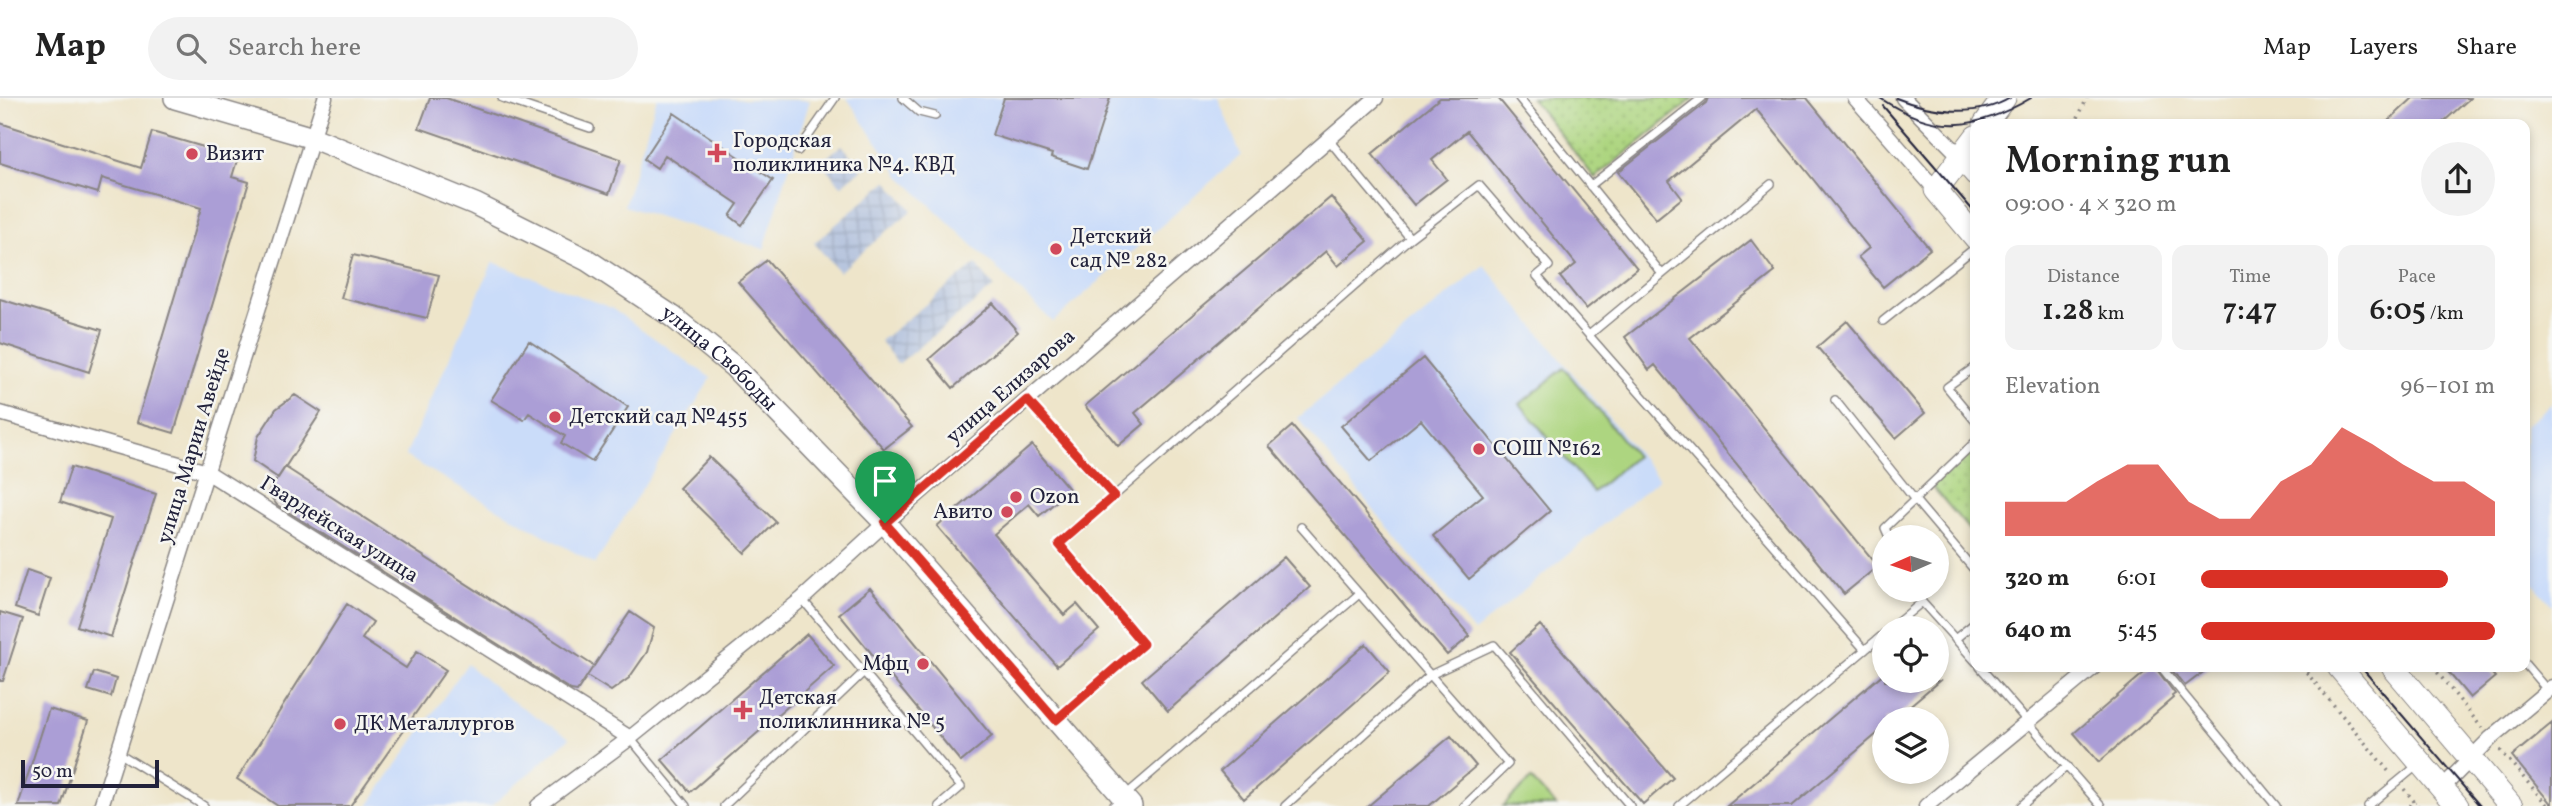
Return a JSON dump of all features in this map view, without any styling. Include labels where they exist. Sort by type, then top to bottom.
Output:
[{"type":"main road","points":[[1989,119],[2004,98]]},
{"type":"main road","points":[[1968,166],[1936,190],[1970,231]]},
{"type":"main road","points":[[2343,672],[2457,806]]},
{"type":"main road","points":[[2397,672],[2511,806]]},
{"type":"street","name":"улица Свободы","points":[[175,98],[313,138],[475,204],[587,260],[673,317],[733,366],[885,523],[1056,720],[1122,803]]},
{"type":"street","name":"улица Марии Авейде","points":[[101,806],[324,98]]},
{"type":"street","name":"улица Елизарова","points":[[538,806],[630,738],[802,599],[885,523],[1376,98]]},
{"type":"street","points":[[1855,98],[1936,190]]},
{"type":"street","points":[[1903,98],[1968,166]]},
{"type":"street","name":"Гвардейская улица","points":[[0,413],[207,472],[630,738]]},
{"type":"street","points":[[1926,806],[2088,672]]},
{"type":"street","points":[[2442,788],[2491,738],[2550,689]]},
{"type":"lane","points":[[502,98],[590,128]]},
{"type":"lane","points":[[798,151],[835,98]]},
{"type":"lane","points":[[903,98],[919,113],[935,116]]},
{"type":"lane","points":[[1519,98],[1662,274]]},
{"type":"lane","points":[[1590,186],[1702,98]]},
{"type":"lane","points":[[1328,139],[1410,238]]},
{"type":"lane","points":[[1589,335],[1770,184]]},
{"type":"lane","points":[[1056,720],[1143,644],[1059,544],[1410,238],[1479,185],[1549,266],[1537,276],[1864,650]]},
{"type":"lane","points":[[1883,321],[1970,252]]},
{"type":"lane","points":[[1970,370],[1947,387],[1970,415]]},
{"type":"lane","points":[[1027,400],[1114,496]]},
{"type":"lane","points":[[1835,400],[1914,500],[1970,565]]},
{"type":"lane","points":[[1888,525],[1970,447]]},
{"type":"lane","points":[[1301,527],[1508,764],[1464,806]]},
{"type":"lane","points":[[1122,803],[1359,594]]},
{"type":"lane","points":[[802,599],[961,788],[939,806]]},
{"type":"lane","points":[[1905,616],[1922,602],[1970,655]]},
{"type":"lane","points":[[1955,639],[1970,627]]},
{"type":"lane","points":[[1679,806],[1872,644]]},
{"type":"lane","points":[[1285,806],[1430,676],[1494,645],[1630,806]]},
{"type":"lane","points":[[2530,669],[2550,689]]},
{"type":"lane","points":[[724,806],[865,671]]},
{"type":"lane","points":[[1985,672],[2101,806]]},
{"type":"lane","points":[[2165,672],[2276,806]]},
{"type":"lane","points":[[630,738],[686,806]]},
{"type":"lane","points":[[119,753],[204,806]]},
{"type":"lane","points":[[2368,806],[2421,763]]},
{"type":"lane","points":[[2021,806],[2067,766]]},
{"type":"path","points":[[2076,119],[2087,98]]},
{"type":"path","points":[[2306,672],[2418,806]]},
{"type":"path","points":[[2437,672],[2548,806]]},
{"type":"path","points":[[2409,806],[2414,801]]},
{"type":"shaded area","name":"Городская поликлиника №4. КВД","points":[[657,98],[810,100],[764,249],[624,206]]},
{"type":"shaded area","name":"Детский сад № 282","points":[[847,98],[1218,98],[1241,155],[1053,322],[900,176]]},
{"type":"shaded area","points":[[842,145],[862,169],[841,186],[821,162]]},
{"type":"shaded area","points":[[887,181],[912,210],[839,272],[814,243]]},
{"type":"shaded area","name":"Детский сад №455","points":[[493,262],[611,308],[711,378],[595,564],[405,456]]},
{"type":"shaded area","points":[[976,264],[994,287],[898,364],[880,341]]},
{"type":"shaded area","name":"СОШ №162","points":[[1484,265],[1659,479],[1474,632],[1298,418]]},
{"type":"shaded area","points":[[2552,403],[2552,605],[2530,580],[2530,422]]},
{"type":"shaded area","points":[[467,664],[506,697],[570,738],[491,806],[368,806]]},
{"type":"green space","points":[[1531,98],[1694,98],[1595,178]]},
{"type":"green space","points":[[1564,368],[1636,456],[1593,492],[1520,404]]},
{"type":"green space","points":[[1970,454],[1970,531],[1932,486]]},
{"type":"green space","points":[[1531,779],[1556,806],[1503,806]]},
{"type":"building","points":[[430,98],[446,98],[621,159],[609,194],[419,128]]},
{"type":"building","points":[[1004,98],[1110,98],[1087,169],[1051,157],[1052,154],[992,135]]},
{"type":"building","points":[[1440,98],[1498,98],[1637,268],[1586,309],[1560,277],[1576,264],[1467,131],[1432,160],[1447,179],[1414,205],[1372,154]]},
{"type":"building","points":[[1708,98],[1807,98],[1930,249],[1883,287],[1858,257],[1869,248],[1756,109],[1669,181],[1682,198],[1656,219],[1618,172],[1706,103]]},
{"type":"building","points":[[2413,98],[2470,98],[2447,119],[2390,119]]},
{"type":"building","points":[[674,113],[773,180],[742,225],[730,216],[738,204],[665,155],[657,168],[644,159]]},
{"type":"building","points":[[0,123],[141,168],[152,132],[238,157],[232,177],[249,182],[174,433],[137,422],[201,208],[102,178],[98,193],[0,163]]},
{"type":"building","points":[[1331,197],[1368,241],[1338,266],[1326,251],[1135,413],[1144,424],[1118,446],[1085,406]]},
{"type":"building","points":[[1751,240],[1775,272],[1690,338],[1872,559],[1872,571],[1844,594],[1655,365],[1649,370],[1625,337]]},
{"type":"building","points":[[353,255],[439,275],[427,318],[341,298]]},
{"type":"building","points":[[767,260],[912,427],[884,449],[738,282]]},
{"type":"building","points":[[0,299],[102,330],[89,372],[0,343]]},
{"type":"building","points":[[993,303],[1018,332],[953,388],[929,359]]},
{"type":"building","points":[[1847,321],[1925,413],[1896,438],[1817,347]]},
{"type":"building","points":[[529,341],[628,407],[592,462],[561,443],[565,436],[529,413],[524,420],[491,400]]},
{"type":"building","points":[[1423,358],[1550,511],[1469,579],[1433,536],[1483,495],[1421,420],[1371,461],[1341,426]]},
{"type":"building","points":[[295,395],[321,412],[278,478],[253,461],[258,437],[276,409]]},
{"type":"building","points":[[1292,426],[1470,636],[1447,655],[1269,446]]},
{"type":"building","points":[[1032,445],[1070,490],[1039,516],[1029,504],[994,534],[1064,615],[1077,604],[1099,630],[1057,666],[937,526]]},
{"type":"building","points":[[709,457],[776,522],[745,553],[679,488]]},
{"type":"building","points":[[71,467],[156,494],[111,637],[77,626],[111,519],[60,502]]},
{"type":"building","points":[[285,467],[594,666],[630,612],[654,628],[647,652],[629,678],[611,691],[587,676],[577,691],[571,690],[277,505],[268,493]]},
{"type":"building","points":[[1284,557],[1310,587],[1168,711],[1142,680]]},
{"type":"building","points":[[27,570],[50,578],[38,616],[15,608]]},
{"type":"building","points":[[870,588],[992,736],[961,762],[839,614]]},
{"type":"building","name":"ДК Металлургов","points":[[347,604],[373,622],[362,639],[406,668],[417,651],[446,670],[350,806],[278,806],[237,779]]},
{"type":"building","points":[[0,612],[23,619],[3,681],[0,681]]},
{"type":"building","points":[[1540,625],[1673,778],[1643,804],[1510,652]]},
{"type":"building","points":[[807,634],[834,666],[690,792],[662,760]]},
{"type":"building","points":[[1366,644],[1390,672],[1244,799],[1220,771]]},
{"type":"building","points":[[94,672],[116,679],[111,697],[88,690]]},
{"type":"building","points":[[2145,672],[2159,672],[2175,694],[2099,762],[2074,733]]},
{"type":"building","points":[[2173,672],[2203,672],[2185,686]]},
{"type":"building","points":[[2448,672],[2490,672],[2495,677],[2470,698]]},
{"type":"building","points":[[1872,683],[1872,693],[1925,693],[1908,707],[1872,707],[1872,738],[1792,806],[1727,806]]},
{"type":"building","points":[[49,709],[88,721],[61,806],[18,806]]},
{"type":"building","points":[[2552,723],[2552,805],[2512,756]]},
{"type":"building","points":[[1451,736],[1476,766],[1429,806],[1368,806]]},
{"type":"tram line","points":[[1880,98],[1900,110],[1937,123],[1970,122]]},
{"type":"tram line","points":[[1896,98],[1924,107],[1953,111],[1983,108],[2010,98]]},
{"type":"tram line","points":[[1984,119],[2031,98]]},
{"type":"tram line","points":[[1883,106],[1970,207]]},
{"type":"tram line","points":[[2365,672],[2480,806]]},
{"type":"place","name":"Городская поликлиника №4. КВД","points":[[717,153]]},
{"type":"place","name":"Визит","points":[[192,154]]},
{"type":"place","name":"Детский сад № 282","points":[[1056,249]]},
{"type":"place","name":"Детский сад №455","points":[[555,417]]},
{"type":"place","name":"СОШ №162","points":[[1479,449]]},
{"type":"place","name":"Ozon","points":[[1016,497]]},
{"type":"place","name":"Авито","points":[[1007,512]]},
{"type":"place","name":"Мфц","points":[[923,664]]},
{"type":"place","name":"Детская поликлинника № 5","points":[[743,710]]},
{"type":"place","name":"ДК Металлургов","points":[[340,724]]},
{"type":"route","points":[[1027,400],[1114,496],[1059,544],[1143,644],[1056,720],[885,523],[1027,400]]}]
